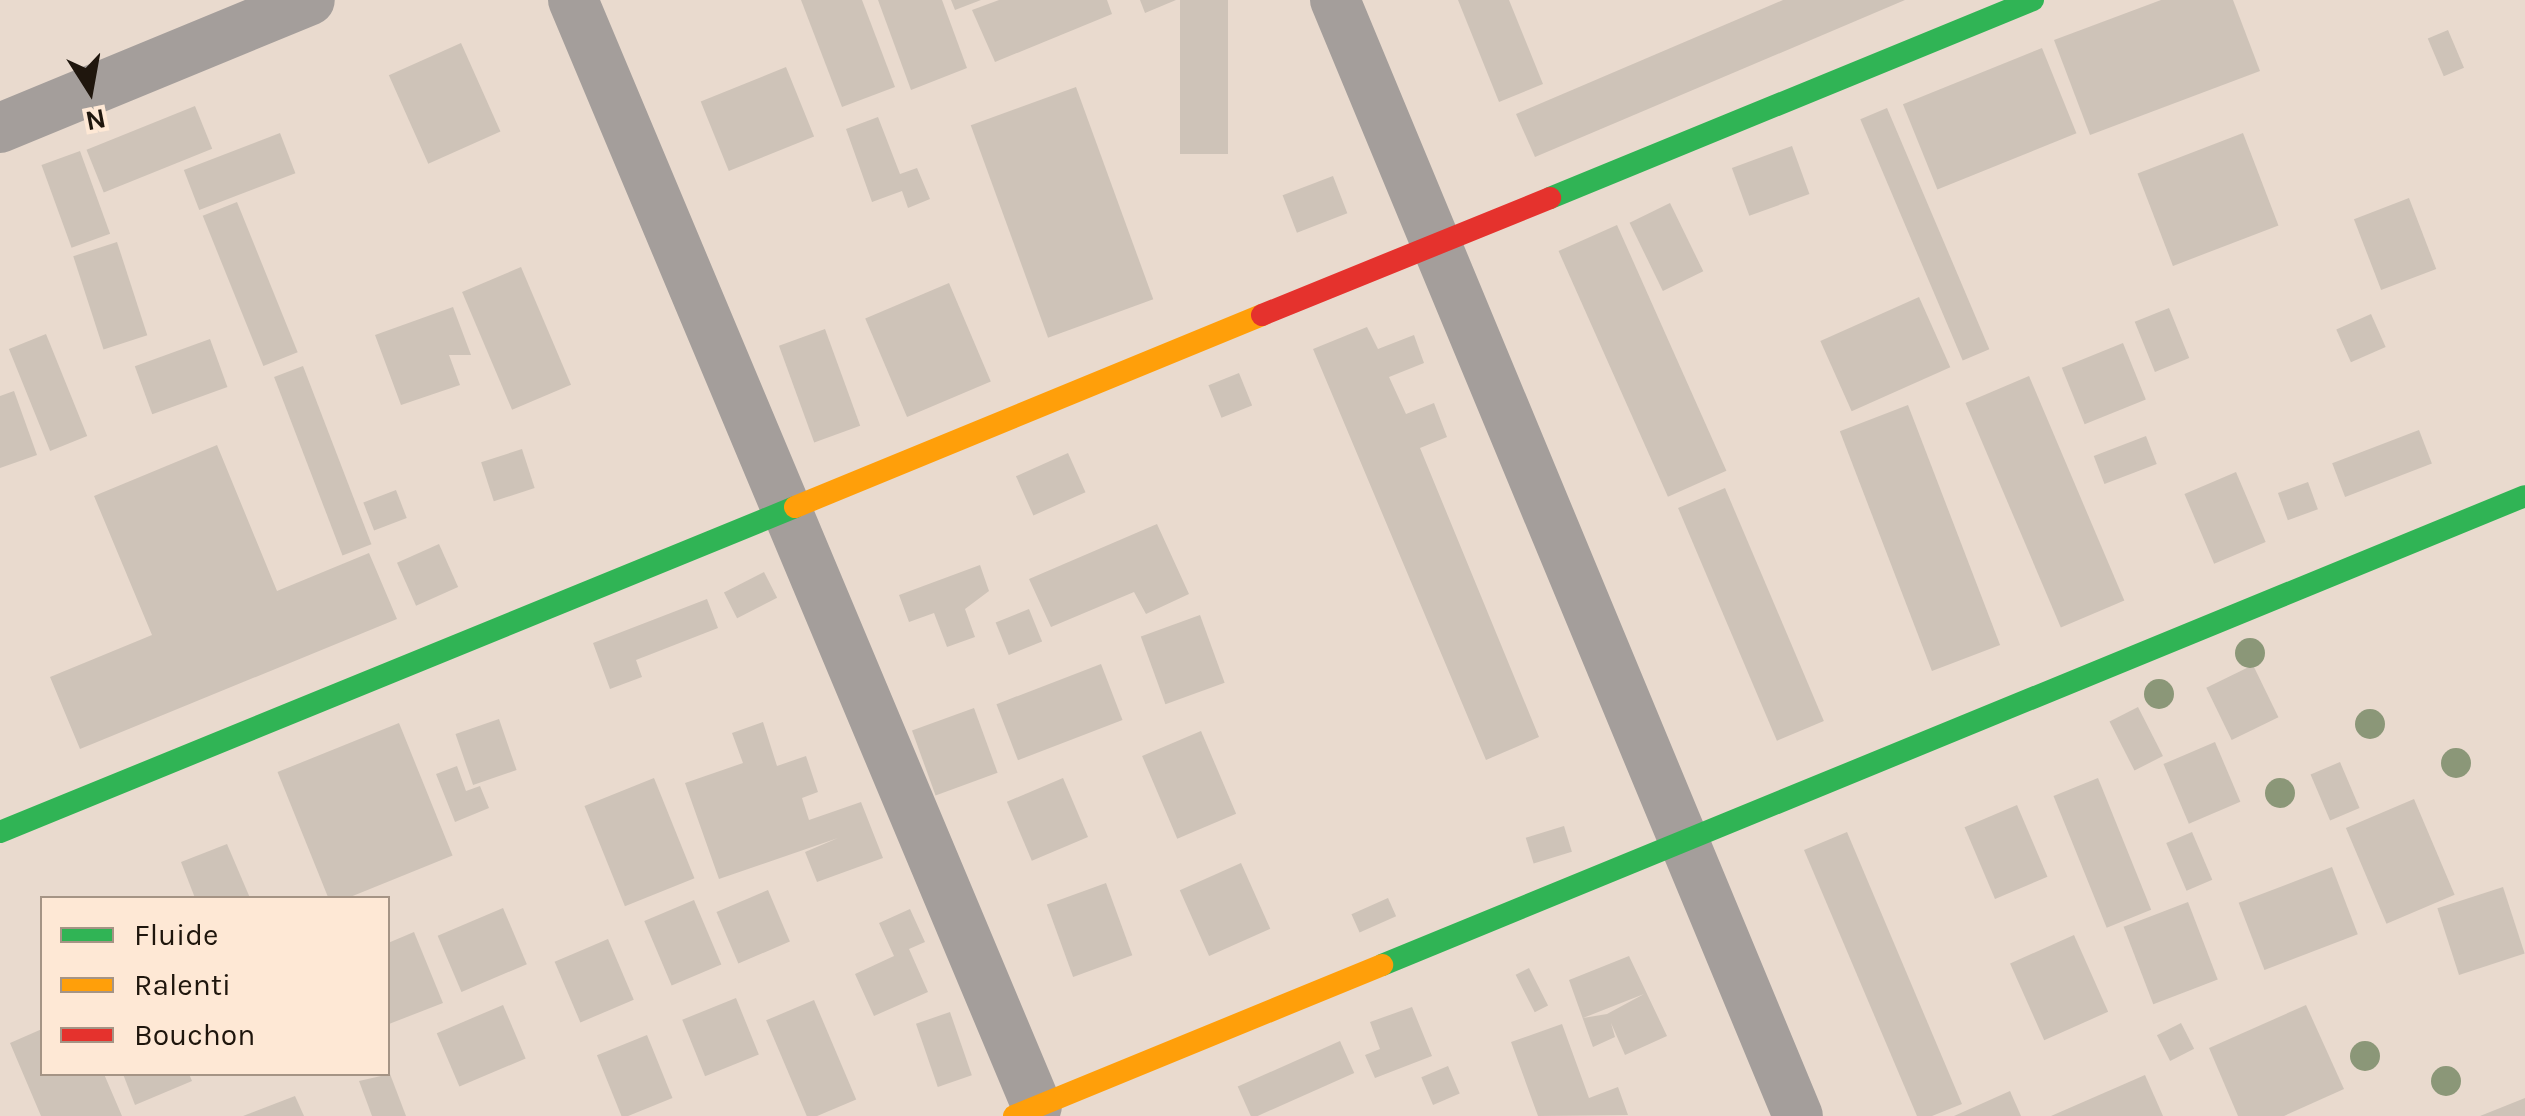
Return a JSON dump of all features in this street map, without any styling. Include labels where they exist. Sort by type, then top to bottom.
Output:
[{"type":"street","points":[[0,128],[310,0]]},
{"type":"street","points":[[573,0],[786,509],[1026,1111],[1689,843],[2525,496]]},
{"type":"street","points":[[1336,0],[1437,249],[1689,843],[1798,1116]]},
{"type":"street","points":[[0,832],[786,509],[1437,249],[2032,0]]},
{"type":"building","points":[[801,0],[862,0],[895,87],[842,107]]},
{"type":"building","points":[[878,0],[942,0],[967,68],[911,90]]},
{"type":"building","points":[[951,0],[981,0],[955,10]]},
{"type":"building","points":[[999,0],[1107,0],[1112,14],[995,62],[972,10]]},
{"type":"building","points":[[1140,0],[1176,0],[1145,13]]},
{"type":"building","points":[[1180,0],[1228,0],[1228,154],[1180,154]]},
{"type":"building","points":[[1458,0],[1509,0],[1543,84],[1499,102]]},
{"type":"building","points":[[1783,0],[1905,0],[1535,157],[1516,114]]},
{"type":"building","points":[[2161,0],[2233,0],[2260,71],[2090,135],[2054,40]]},
{"type":"building","points":[[2448,30],[2464,68],[2444,76],[2428,39]]},
{"type":"building","points":[[461,43],[500,132],[428,164],[389,75]]},
{"type":"building","points":[[2042,48],[2076,133],[1937,189],[1903,104]]},
{"type":"building","points":[[786,67],[814,137],[729,171],[701,101]]},
{"type":"building","points":[[1076,87],[1153,299],[1048,338],[971,125]]},
{"type":"building","points":[[195,106],[212,149],[104,192],[87,150]]},
{"type":"building","points":[[1887,108],[1989,349],[1963,361],[1860,119]]},
{"type":"building","points":[[878,117],[900,174],[917,168],[930,199],[908,208],[902,191],[872,202],[846,129]]},
{"type":"building","points":[[280,133],[295,173],[199,210],[184,170]]},
{"type":"building","points":[[2243,133],[2278,225],[2173,266],[2138,173]]},
{"type":"building","points":[[1792,146],[1809,194],[1749,216],[1732,168]]},
{"type":"building","points":[[80,151],[110,234],[72,248],[41,165]]},
{"type":"building","points":[[1333,176],[1347,213],[1297,233],[1283,195]]},
{"type":"building","points":[[2409,198],[2436,269],[2381,290],[2354,219]]},
{"type":"building","points":[[237,202],[298,352],[263,366],[203,216]]},
{"type":"building","points":[[1670,203],[1703,271],[1663,291],[1630,223]]},
{"type":"building","points":[[1617,225],[1726,471],[1668,497],[1559,251]]},
{"type":"building","points":[[117,242],[147,335],[104,349],[73,256]]},
{"type":"building","points":[[521,267],[571,385],[512,410],[462,292]]},
{"type":"building","points":[[949,283],[991,381],[907,417],[865,319]]},
{"type":"building","points":[[1919,297],[1950,367],[1852,411],[1820,341]]},
{"type":"building","points":[[453,307],[471,355],[449,355],[460,385],[401,405],[375,335]]},
{"type":"building","points":[[2169,308],[2189,358],[2155,372],[2135,322]]},
{"type":"building","points":[[2371,314],[2386,347],[2351,362],[2336,329]]},
{"type":"building","points":[[1367,327],[1378,349],[1414,335],[1424,363],[1389,377],[1406,414],[1434,403],[1447,437],[1420,448],[1539,737],[1486,760],[1313,349]]},
{"type":"building","points":[[825,329],[860,426],[814,443],[779,346]]},
{"type":"building","points":[[46,334],[87,436],[50,451],[9,349]]},
{"type":"building","points":[[210,339],[227,387],[152,414],[135,366]]},
{"type":"building","points":[[2123,343],[2146,400],[2085,424],[2062,368]]},
{"type":"building","points":[[303,366],[371,544],[343,555],[274,377]]},
{"type":"building","points":[[1239,373],[1252,405],[1222,418],[1208,385]]},
{"type":"building","points":[[2029,376],[2124,601],[2061,628],[1965,403]]},
{"type":"building","points":[[14,391],[37,455],[0,468],[0,396]]},
{"type":"building","points":[[1908,405],[2000,645],[1932,671],[1840,431]]},
{"type":"building","points":[[2419,430],[2432,464],[2345,497],[2332,463]]},
{"type":"building","points":[[2146,436],[2157,464],[2104,484],[2094,456]]},
{"type":"building","points":[[217,445],[277,591],[369,553],[397,619],[80,749],[50,677],[152,635],[94,496]]},
{"type":"building","points":[[522,449],[535,488],[494,501],[481,462]]},
{"type":"building","points":[[1068,453],[1085,492],[1033,515],[1016,476]]},
{"type":"building","points":[[2236,472],[2266,542],[2214,564],[2184,494]]},
{"type":"building","points":[[2308,482],[2318,509],[2288,520],[2278,493]]},
{"type":"building","points":[[1725,488],[1824,721],[1777,741],[1678,508]]},
{"type":"building","points":[[396,490],[407,518],[374,531],[363,503]]},
{"type":"building","points":[[1157,524],[1189,594],[1146,614],[1134,592],[1051,627],[1029,579]]},
{"type":"building","points":[[439,544],[458,587],[416,606],[397,563]]},
{"type":"building","points":[[980,565],[989,591],[965,609],[975,637],[947,647],[934,613],[909,622],[899,595]]},
{"type":"building","points":[[764,572],[777,598],[737,618],[724,592]]},
{"type":"building","points":[[707,599],[718,628],[636,660],[642,677],[610,689],[593,643]]},
{"type":"building","points":[[1029,609],[1042,641],[1009,655],[996,622]]},
{"type":"building","points":[[1200,615],[1225,683],[1165,704],[1141,637]]},
{"type":"building","points":[[1101,664],[1123,720],[1018,760],[996,704]]},
{"type":"building","points":[[2253,665],[2278,717],[2232,740],[2206,688]]},
{"type":"building","points":[[2138,707],[2163,756],[2134,771],[2109,722]]},
{"type":"building","points":[[974,708],[998,773],[936,795],[912,731]]},
{"type":"building","points":[[499,719],[517,770],[473,785],[456,734]]},
{"type":"building","points":[[763,722],[777,766],[806,756],[818,792],[802,798],[809,820],[861,802],[883,858],[817,882],[805,852],[838,838],[719,879],[685,783],[743,763],[732,733]]},
{"type":"building","points":[[399,723],[453,856],[353,896],[328,896],[278,772]]},
{"type":"building","points":[[1201,731],[1236,814],[1177,839],[1142,756]]},
{"type":"building","points":[[2215,742],[2240,802],[2189,824],[2163,764]]},
{"type":"building","points":[[2340,762],[2360,808],[2330,821],[2311,775]]},
{"type":"building","points":[[457,766],[466,791],[480,786],[489,808],[455,822],[436,774]]},
{"type":"building","points":[[654,778],[694,878],[625,906],[584,806]]},
{"type":"building","points":[[1063,778],[1088,837],[1032,861],[1007,802]]},
{"type":"building","points":[[2098,778],[2151,910],[2107,928],[2053,796]]},
{"type":"building","points":[[2414,799],[2455,895],[2387,924],[2346,828]]},
{"type":"building","points":[[2017,805],[2047,877],[1995,899],[1965,827]]},
{"type":"building","points":[[1564,826],[1572,852],[1534,864],[1526,838]]},
{"type":"building","points":[[1847,832],[1962,1104],[1932,1116],[1917,1116],[1804,850]]},
{"type":"building","points":[[2192,832],[2212,880],[2187,891],[2166,843]]},
{"type":"building","points":[[227,844],[249,896],[194,896],[181,862]]},
{"type":"building","points":[[1241,863],[1270,929],[1209,956],[1180,890]]},
{"type":"building","points":[[2332,867],[2358,934],[2264,970],[2239,903]]},
{"type":"building","points":[[1106,883],[1132,955],[1073,977],[1047,905]]},
{"type":"building","points":[[2503,887],[2525,954],[2459,975],[2437,908]]},
{"type":"building","points":[[768,890],[790,942],[738,963],[716,912]]},
{"type":"building","points":[[1388,898],[1396,916],[1360,933],[1351,914]]},
{"type":"building","points":[[694,900],[721,964],[672,986],[644,921]]},
{"type":"building","points":[[2188,902],[2218,979],[2153,1004],[2124,927]]},
{"type":"building","points":[[503,908],[527,964],[461,992],[438,936]]},
{"type":"building","points":[[910,909],[925,942],[909,949],[928,992],[874,1016],[855,974],[894,956],[879,923]]},
{"type":"building","points":[[414,932],[443,1003],[390,1024],[390,942]]},
{"type":"building","points":[[2074,935],[2108,1012],[2044,1040],[2010,963]]},
{"type":"building","points":[[608,939],[634,1000],[580,1022],[555,962]]},
{"type":"building","points":[[1629,956],[1667,1036],[1625,1055],[1611,1023],[1615,1037],[1593,1047],[1569,980]],"holes":[[[1644,994],[1607,1014],[1583,1018]]]},
{"type":"building","points":[[1529,968],[1548,1005],[1535,1012],[1516,975]]},
{"type":"building","points":[[736,998],[759,1055],[705,1076],[682,1020]]},
{"type":"building","points":[[814,1000],[856,1099],[817,1116],[807,1116],[766,1020]]},
{"type":"building","points":[[503,1005],[526,1058],[459,1087],[437,1033]]},
{"type":"building","points":[[2306,1005],[2344,1089],[2284,1116],[2238,1116],[2209,1048]]},
{"type":"building","points":[[1412,1007],[1432,1056],[1375,1078],[1365,1055],[1380,1049],[1370,1022]]},
{"type":"building","points":[[950,1012],[972,1075],[938,1087],[916,1024]]},
{"type":"building","points":[[2181,1023],[2194,1049],[2170,1061],[2157,1035]]},
{"type":"building","points":[[1562,1024],[1589,1098],[1618,1087],[1628,1115],[1538,1116],[1511,1042]]},
{"type":"building","points":[[40,1030],[40,1076],[105,1076],[122,1116],[41,1116],[10,1043]]},
{"type":"building","points":[[647,1035],[672,1098],[621,1116],[597,1055]]},
{"type":"building","points":[[1340,1041],[1354,1073],[1258,1116],[1251,1116],[1238,1087]]},
{"type":"building","points":[[1448,1066],[1460,1094],[1433,1105],[1421,1077]]},
{"type":"building","points":[[390,1074],[406,1116],[372,1116],[359,1081]]},
{"type":"building","points":[[2145,1075],[2163,1116],[2051,1116]]},
{"type":"building","points":[[124,1076],[190,1076],[192,1081],[135,1105]]},
{"type":"building","points":[[2010,1091],[2021,1116],[1954,1116]]},
{"type":"building","points":[[295,1096],[304,1116],[243,1116]]},
{"type":"building","points":[[2525,1098],[2525,1116],[2480,1116]]},
{"type":"traffic: fast","points":[[1550,198],[2033,0]]},
{"type":"traffic: fast","points":[[1382,965],[2525,496]]},
{"type":"traffic: fast","points":[[0,832],[795,507]]},
{"type":"traffic: slow","points":[[795,507],[1262,315]]},
{"type":"traffic: slow","points":[[1014,1116],[1382,965]]},
{"type":"traffic: jam","points":[[1262,315],[1550,198]]}]
